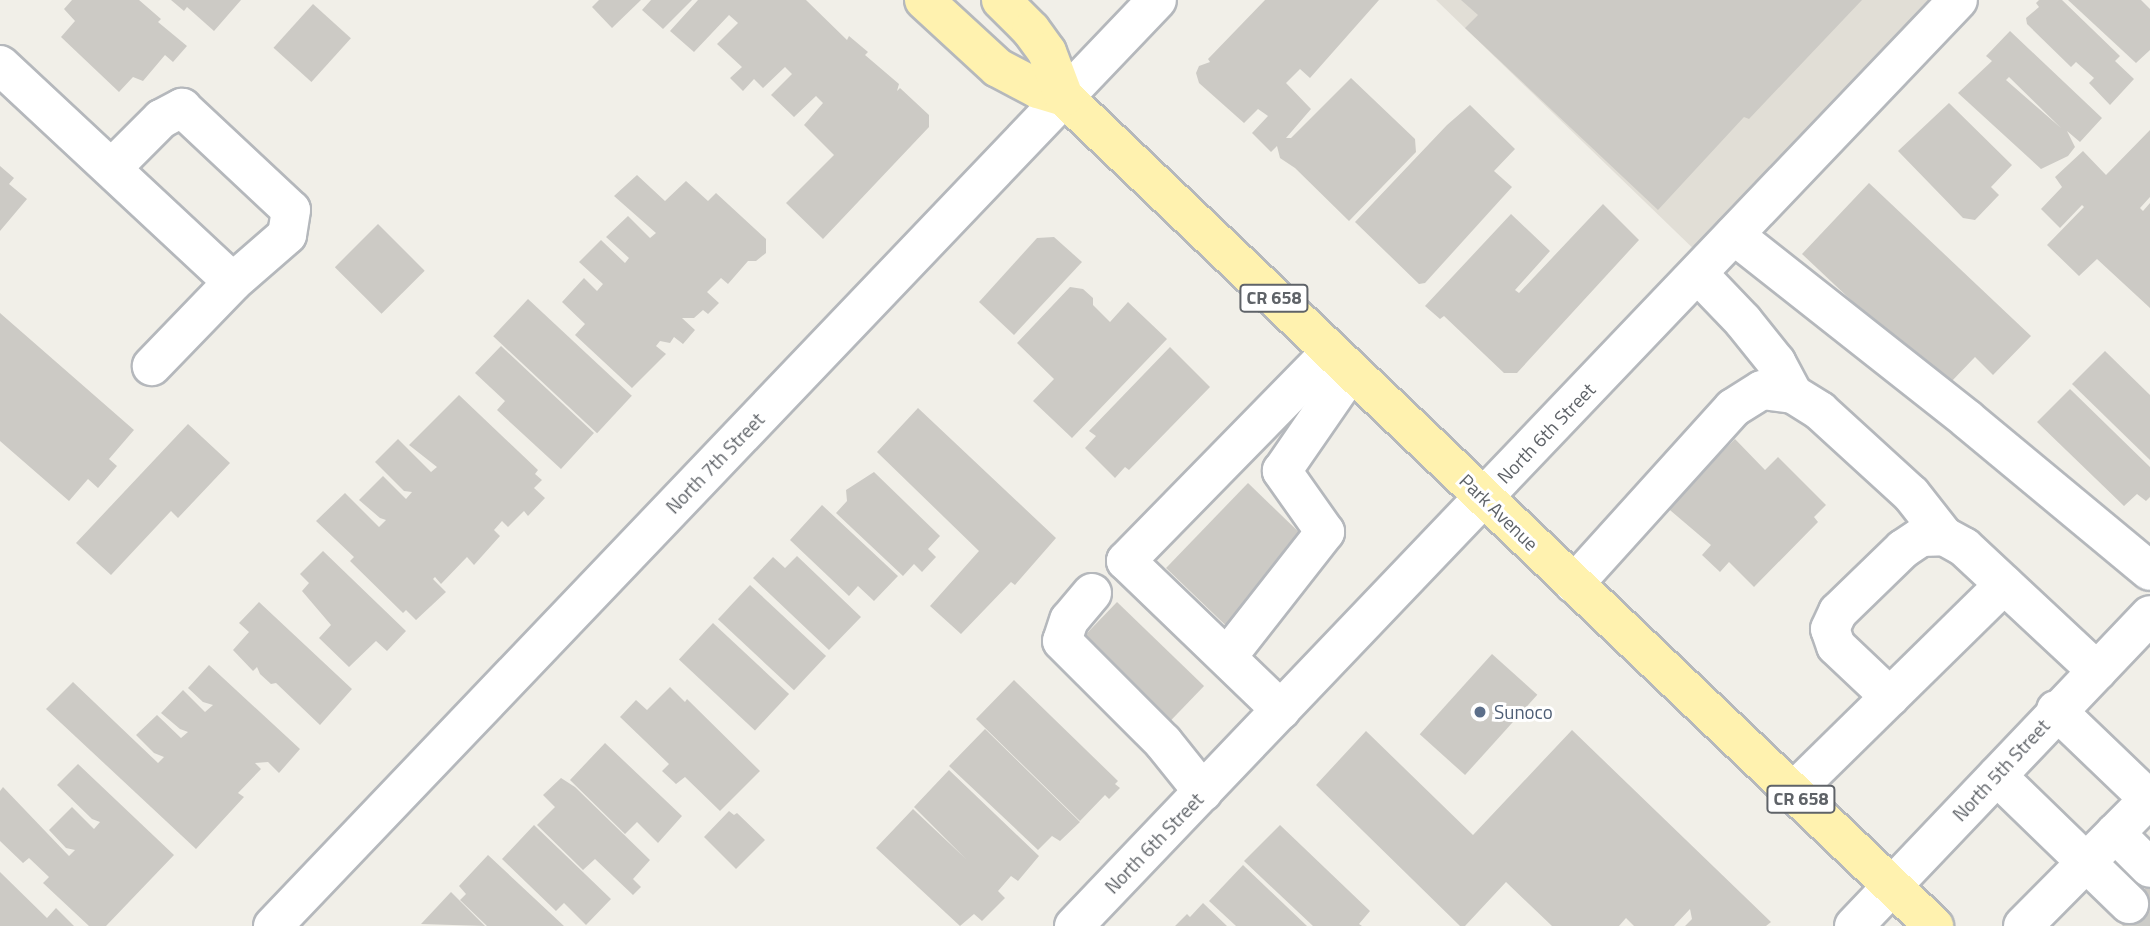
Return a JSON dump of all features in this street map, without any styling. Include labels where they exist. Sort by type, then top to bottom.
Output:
[{"type":"main road","name":"Park Avenue","points":[[924,0],[998,68],[1038,89],[1064,97]]},
{"type":"main road","name":"Park Avenue","points":[[1001,0],[1031,30],[1047,52],[1064,97],[1934,926]]},
{"type":"street","name":"North 7th Street","points":[[273,926],[1157,0]]},
{"type":"street","name":"North 6th Street","points":[[1074,926],[1958,0]]},
{"type":"street","points":[[0,65],[113,167],[233,282]]},
{"type":"street","points":[[113,167],[161,119],[182,108],[291,210],[287,235],[233,282],[152,366]]},
{"type":"street","points":[[1734,235],[1968,419],[2150,571]]},
{"type":"street","points":[[1698,274],[1743,321],[1776,362],[1793,394]]},
{"type":"street","points":[[1227,657],[1325,532],[1282,471],[1341,362]]},
{"type":"street","points":[[1281,710],[1126,561],[1341,362]]},
{"type":"street","points":[[1574,584],[1733,408],[1762,390],[1793,394],[1820,411],[1911,494],[1944,536],[1964,547],[2097,671]]},
{"type":"street","points":[[1890,697],[1836,646],[1830,629],[1838,612],[1903,549],[1921,537],[1944,536]]},
{"type":"street","points":[[1793,792],[2004,585]]},
{"type":"street","points":[[1092,593],[1069,620],[1062,641],[1163,742],[1203,792]]},
{"type":"street","name":"North 5th Street","points":[[1854,926],[2056,710],[2150,615]]},
{"type":"street","points":[[2023,926],[2150,800],[2056,710]]},
{"type":"street","points":[[1997,776],[2129,904]]},
{"type":"street","points":[[2115,833],[2150,868]]},
{"type":"shaded area","points":[[1436,0],[1948,0],[1703,258]]},
{"type":"building","points":[[72,0],[139,0],[161,19],[158,22],[187,46],[173,62],[165,55],[143,81],[133,77],[119,92],[61,37],[75,21],[64,9]]},
{"type":"building","points":[[171,0],[241,0],[214,31],[187,7],[184,11]]},
{"type":"building","points":[[599,0],[641,0],[612,28],[592,7]]},
{"type":"building","points":[[651,0],[692,0],[663,29],[642,10]]},
{"type":"building","points":[[698,0],[806,0],[847,40],[849,36],[868,52],[865,55],[899,84],[897,91],[900,88],[929,115],[929,127],[823,239],[786,203],[834,155],[804,125],[823,103],[816,96],[794,117],[771,95],[792,74],[785,67],[763,88],[754,79],[743,91],[730,78],[742,67],[717,44],[738,23],[729,15],[694,52],[670,31]]},
{"type":"building","points":[[1265,0],[1379,0],[1310,78],[1300,69],[1286,83],[1311,109],[1286,138],[1291,138],[1351,78],[1415,139],[1416,152],[1349,221],[1295,168],[1280,158],[1277,146],[1271,152],[1252,133],[1268,116],[1258,109],[1244,123],[1199,83],[1196,73],[1199,66],[1210,62],[1208,59]]},
{"type":"building","points":[[1461,0],[1862,0],[1749,119],[1744,117],[1658,210],[1465,28],[1478,15]]},
{"type":"building","points":[[2039,0],[2062,0],[2120,56],[2115,61],[2134,79],[2110,105],[2089,83],[2094,78],[2076,62],[2071,67],[2027,24],[2026,18],[2039,7],[2036,3]]},
{"type":"building","points":[[2068,0],[2141,0],[2150,9],[2150,50],[2136,63]]},
{"type":"building","points":[[313,4],[351,38],[311,82],[274,48]]},
{"type":"building","points":[[2010,31],[2102,118],[2080,142],[2067,131],[2075,147],[2068,156],[2041,169],[1958,93],[1992,61],[1986,56]],"holes":[[[2009,77],[2061,128],[2006,80]]]},
{"type":"building","points":[[1949,103],[2012,165],[1991,187],[1999,195],[1975,220],[1963,218],[1898,151]]},
{"type":"building","points":[[1470,105],[1515,149],[1494,171],[1512,187],[1425,283],[1419,284],[1355,222],[1447,125]]},
{"type":"building","points":[[2150,130],[2150,197],[2140,208],[2143,211],[2150,203],[2150,308],[2097,259],[2079,276],[2047,245],[2084,207],[2082,205],[2060,228],[2041,209],[2062,187],[2055,177],[2083,151],[2106,175]]},
{"type":"building","points":[[0,166],[14,178],[9,184],[27,199],[0,231]]},
{"type":"building","points":[[637,175],[665,201],[686,181],[708,201],[716,193],[766,239],[766,253],[756,261],[748,261],[728,284],[721,278],[707,292],[719,303],[708,314],[703,310],[694,318],[682,318],[695,330],[683,344],[674,337],[670,343],[660,341],[656,346],[666,354],[632,388],[575,335],[585,324],[562,302],[584,278],[597,291],[603,284],[579,262],[601,240],[625,263],[629,258],[606,237],[628,216],[650,238],[656,233],[614,196]]},
{"type":"building","points":[[1869,183],[2031,336],[1993,375],[1975,357],[1950,383],[1925,360],[1920,365],[1802,254]]},
{"type":"building","points":[[1603,204],[1639,240],[1517,373],[1504,373],[1444,316],[1440,319],[1425,306],[1511,214],[1550,251],[1515,290],[1519,293]]},
{"type":"building","points":[[378,224],[425,271],[382,314],[335,267]]},
{"type":"building","points":[[1054,237],[1082,262],[1014,335],[979,302],[1037,238]]},
{"type":"building","points":[[1070,287],[1083,289],[1093,298],[1093,305],[1110,322],[1128,302],[1167,339],[1072,438],[1033,401],[1054,379],[1017,343]]},
{"type":"building","points":[[528,299],[632,396],[597,433],[493,336]]},
{"type":"building","points":[[0,313],[134,430],[109,459],[117,466],[98,488],[88,479],[69,501],[0,441]]},
{"type":"building","points":[[501,346],[594,433],[561,469],[497,410],[505,401],[475,373]]},
{"type":"building","points":[[1170,347],[1210,387],[1129,470],[1125,467],[1115,478],[1085,448],[1096,436],[1089,431]]},
{"type":"building","points":[[2105,351],[2150,395],[2150,460],[2072,384]]},
{"type":"building","points":[[2070,389],[2150,467],[2150,497],[2146,501],[2137,494],[2124,506],[2037,422]]},
{"type":"building","points":[[459,395],[538,470],[535,474],[542,480],[534,488],[545,498],[528,516],[524,511],[508,527],[502,521],[494,530],[500,536],[474,565],[467,557],[441,584],[435,577],[433,579],[446,592],[416,620],[406,610],[403,613],[350,561],[354,557],[316,521],[345,493],[379,527],[386,520],[359,500],[383,476],[406,499],[412,492],[404,491],[375,462],[398,439],[431,472],[437,467],[409,445]]},
{"type":"building","points":[[918,408],[1056,538],[1015,585],[1011,582],[961,634],[930,606],[979,551],[877,452]]},
{"type":"building","points":[[188,424],[230,463],[178,518],[171,511],[111,575],[76,543]]},
{"type":"building","points":[[1735,439],[1765,470],[1778,457],[1826,505],[1814,517],[1818,522],[1754,587],[1729,562],[1720,572],[1702,555],[1711,545],[1664,505],[1683,486],[1686,489]]},
{"type":"building","points":[[874,472],[940,536],[928,549],[936,557],[922,572],[914,564],[903,576],[836,513],[847,501],[846,490]]},
{"type":"building","points":[[1248,483],[1310,543],[1228,628],[1166,568]]},
{"type":"building","points":[[822,505],[898,576],[874,601],[858,586],[849,596],[790,540]]},
{"type":"building","points":[[323,551],[406,631],[387,651],[376,641],[349,667],[319,638],[331,625],[302,591],[309,583],[300,574]]},
{"type":"building","points":[[797,556],[861,617],[829,650],[753,578],[773,557],[785,568]]},
{"type":"building","points":[[750,585],[826,656],[794,690],[718,619]]},
{"type":"building","points":[[259,602],[352,689],[320,725],[276,683],[271,684],[260,674],[257,667],[253,671],[233,650],[249,632],[239,623]]},
{"type":"building","points":[[1117,602],[1204,686],[1168,723],[1081,639]]},
{"type":"building","points":[[713,623],[789,694],[755,730],[679,660]]},
{"type":"building","points":[[1492,654],[1537,695],[1465,775],[1420,734]]},
{"type":"building","points":[[209,665],[300,749],[279,773],[268,762],[255,763],[261,769],[238,793],[244,797],[196,849],[46,709],[73,682],[158,763],[164,757],[154,753],[136,735],[157,715],[181,738],[188,732],[180,729],[161,713],[183,690],[205,712],[213,705],[203,702],[188,688]]},
{"type":"building","points":[[1014,680],[1118,781],[1115,784],[1120,788],[1109,799],[1105,795],[1080,821],[976,719]]},
{"type":"building","points":[[670,687],[685,702],[687,699],[760,771],[720,811],[685,777],[676,784],[662,771],[669,764],[620,717],[636,700],[647,710]]},
{"type":"building","points":[[985,729],[1080,822],[1060,841],[1052,836],[1038,850],[949,766]]},
{"type":"building","points":[[1572,730],[1771,922],[1766,926],[1685,926],[1692,919],[1690,909],[1674,926],[1634,926],[1626,918],[1619,926],[1552,926],[1506,882],[1465,926],[1460,926],[1316,785],[1366,731],[1473,835]]},
{"type":"building","points":[[605,743],[682,816],[658,843],[637,822],[625,834],[570,780]]},
{"type":"building","points":[[78,764],[174,855],[106,926],[89,926],[43,883],[49,877],[29,858],[23,863],[0,841],[0,791],[3,787],[69,856],[75,850],[66,848],[49,830],[72,807],[94,829],[100,822],[92,819],[57,785]]},
{"type":"building","points":[[949,770],[1039,856],[1018,881],[1011,876],[998,891],[1005,898],[982,921],[974,914],[960,926],[876,848],[913,809],[966,859],[914,807]]},
{"type":"building","points":[[561,778],[575,787],[650,860],[633,879],[641,887],[633,895],[595,859],[583,870],[537,825],[555,807],[543,795]]},
{"type":"building","points":[[729,811],[734,815],[737,813],[765,840],[736,869],[704,837]]},
{"type":"building","points":[[534,825],[611,899],[586,925],[564,903],[556,911],[502,859]]},
{"type":"building","points":[[1280,825],[1370,911],[1359,924],[1362,926],[1313,926],[1244,861]]},
{"type":"building","points":[[488,855],[564,926],[487,926],[460,900],[466,894],[459,886]]},
{"type":"building","points":[[1243,865],[1307,926],[1236,926],[1209,901]]},
{"type":"building","points":[[0,872],[47,918],[56,908],[74,926],[0,926]]},
{"type":"building","points":[[2150,883],[2150,926],[2123,926],[2116,919]]},
{"type":"building","points":[[451,892],[485,926],[421,924]]},
{"type":"building","points":[[1203,903],[1227,926],[1175,926],[1187,914],[1190,917]]},
{"type":"tunnel","points":[[2129,904],[2150,924]]},
{"type":"place","name":"Sunoco","points":[[1480,712]]}]
